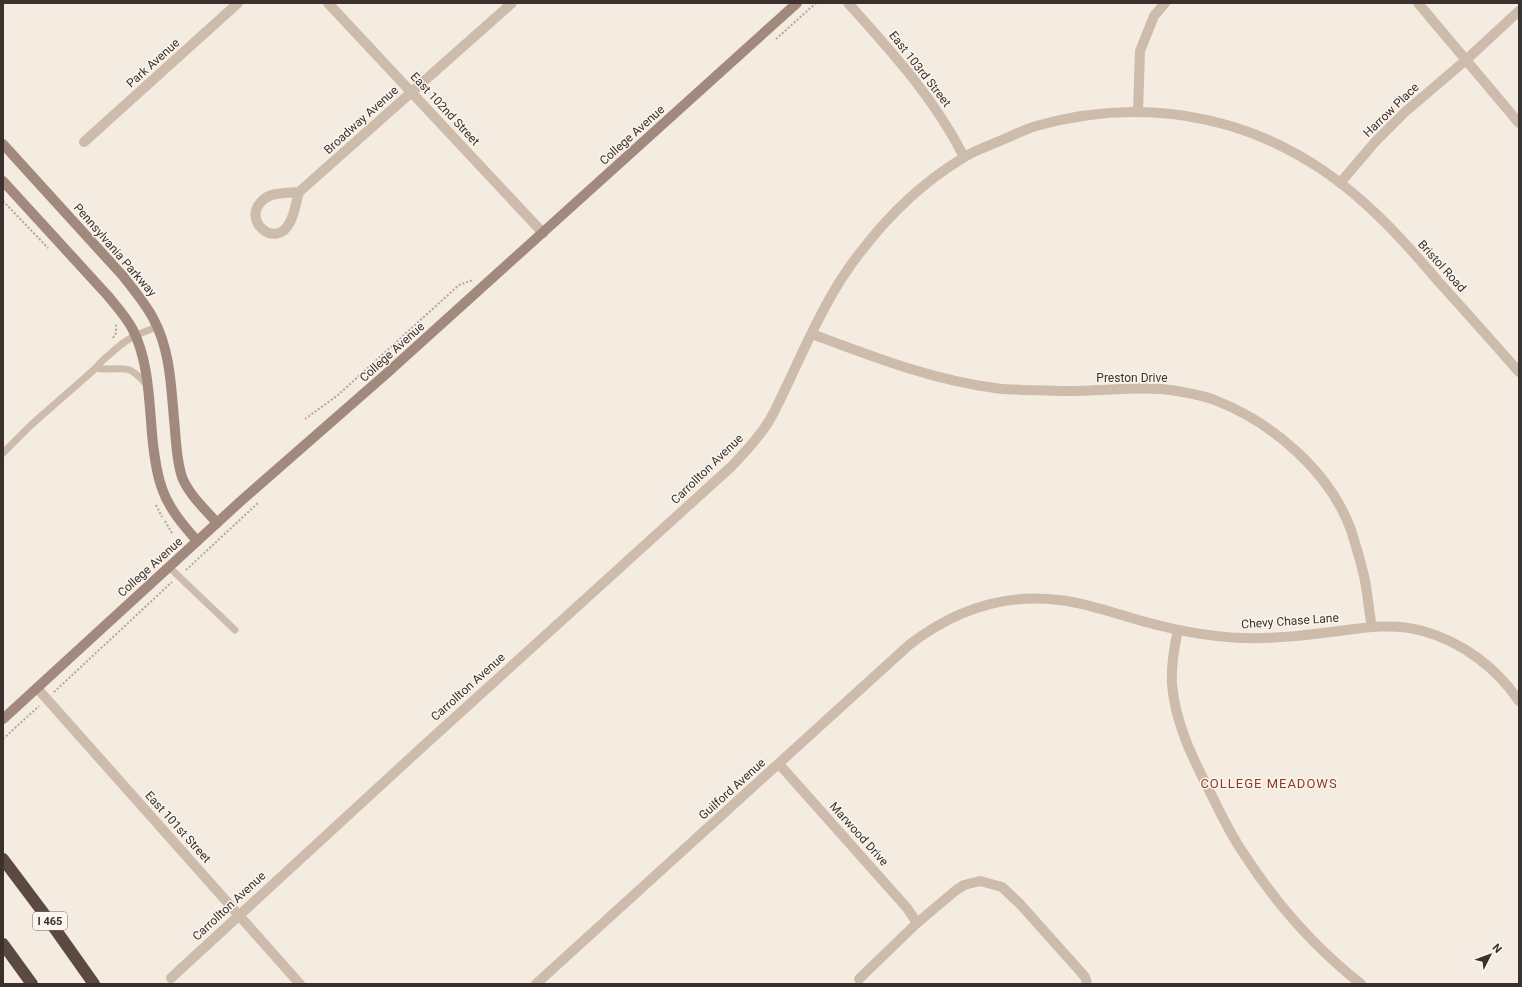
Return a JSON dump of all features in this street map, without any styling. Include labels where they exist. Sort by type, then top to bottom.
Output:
[{"type":"highway","name":"I 465","points":[[3,859],[94,984]]},
{"type":"highway","points":[[3,944],[32,984]]},
{"type":"main road","name":"College Avenue","points":[[3,719],[217,523],[543,234],[797,3]]},
{"type":"main road","name":"Pennsylvania Parkway","points":[[3,144],[123,276],[145,305],[162,338],[169,368],[178,458],[182,476],[191,494],[217,523]]},
{"type":"main road","points":[[3,181],[108,296],[125,317],[135,335],[143,359],[158,479],[168,502],[183,524],[198,541]]},
{"type":"street","name":"Park Avenue","points":[[84,142],[238,3]]},
{"type":"street","name":"East 102nd Street","points":[[328,3],[543,234]]},
{"type":"street","name":"Broadway Avenue","points":[[299,192],[512,3]]},
{"type":"street","name":"East 103rd Street","points":[[848,3],[892,51],[928,96],[955,139],[964,157]]},
{"type":"street","points":[[1138,112],[1140,51],[1154,16],[1165,3]]},
{"type":"street","points":[[1418,3],[1519,123]]},
{"type":"street","name":"Harrow Place","points":[[1340,183],[1375,142],[1405,112],[1466,60],[1519,11]]},
{"type":"street","name":"Carrollton Avenue","points":[[170,978],[751,446],[769,421],[834,291],[858,255],[891,217],[920,189],[964,157],[1035,126],[1084,115],[1138,112],[1199,118],[1238,128],[1277,143],[1300,156],[1340,183]]},
{"type":"street","name":"Bristol Road","points":[[1340,183],[1398,235],[1519,372]]},
{"type":"street","points":[[299,192],[292,217],[286,228],[275,234],[264,232],[259,227],[256,220],[256,209],[262,200],[272,195],[299,192]]},
{"type":"street","name":"Preston Drive","points":[[812,334],[928,374],[996,389],[1067,391],[1162,390],[1182,392],[1215,400],[1242,412],[1270,429],[1294,449],[1318,474],[1332,494],[1350,529],[1365,580],[1367,604],[1372,627]]},
{"type":"street","name":"Chevy Chase Lane","points":[[949,618],[983,606],[1022,599],[1044,598],[1080,604],[1206,636],[1245,638],[1296,636],[1372,627],[1408,627],[1423,630],[1449,640],[1475,656],[1490,667],[1505,682],[1519,701]]},
{"type":"street","name":"Guilford Avenue","points":[[536,984],[909,645],[926,632],[949,618]]},
{"type":"street","points":[[1178,630],[1174,646],[1172,671],[1174,700],[1179,719],[1197,767],[1231,832],[1250,864],[1282,907],[1305,932],[1361,984]]},
{"type":"street","name":"East 101st Street","points":[[37,688],[300,984]]},
{"type":"street","name":"Marwood Drive","points":[[779,764],[907,908],[918,923]]},
{"type":"street","points":[[859,978],[955,891],[964,885],[986,881],[1002,886],[1020,904],[1085,977],[1087,984]]},
{"type":"lane","points":[[3,453],[31,425],[96,368],[100,361],[127,339],[157,327]]},
{"type":"lane","points":[[96,368],[107,370],[124,368],[134,371],[147,385]]},
{"type":"lane","points":[[169,567],[235,630]]},
{"type":"path","points":[[305,419],[338,395],[459,285],[475,279]]},
{"type":"district","name":"COLLEGE MEADOWS","points":[[1269,783]]}]
